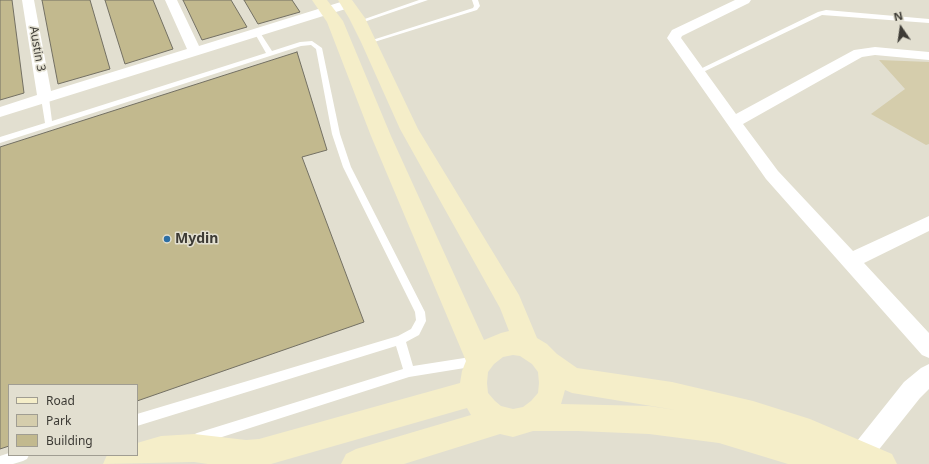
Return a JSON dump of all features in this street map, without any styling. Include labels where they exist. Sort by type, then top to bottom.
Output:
[{"type":"street","name":"Austin 3","points":[[28,0],[45,98]]},
{"type":"street","points":[[171,0],[195,52]]},
{"type":"street","points":[[745,0],[677,33],[674,38],[772,175],[929,348]]},
{"type":"street","points":[[0,112],[195,52],[335,4]]},
{"type":"street","points":[[335,4],[359,22],[409,128],[538,355],[552,374],[553,387],[551,399],[544,410],[534,418],[524,422],[513,422],[502,420],[490,414],[480,404],[474,393],[473,376],[479,360],[486,352],[501,345],[518,344],[538,355],[559,373],[572,380],[672,395],[753,415],[810,433],[872,459],[912,390],[929,375]]},
{"type":"street","points":[[335,4],[335,22],[381,136],[479,360]]},
{"type":"street","points":[[734,122],[859,53],[875,51],[929,56]]},
{"type":"street","points":[[850,261],[929,223]]},
{"type":"street","points":[[118,464],[161,450],[194,448],[246,454],[259,453],[474,393]]},
{"type":"street","points":[[534,418],[578,417],[649,420],[719,429],[836,464]]},
{"type":"street","points":[[356,464],[391,459],[502,420]]},
{"type":"lane","points":[[359,22],[425,0]]},
{"type":"lane","points":[[369,42],[475,9],[477,6],[475,0]]},
{"type":"lane","points":[[698,72],[820,13],[826,12],[929,21]]},
{"type":"lane","points":[[257,32],[270,54]]},
{"type":"lane","points":[[0,140],[300,44],[312,43],[319,48],[336,134],[347,167],[420,312],[421,321],[415,332],[400,340],[138,420]]},
{"type":"lane","points":[[45,98],[49,125]]},
{"type":"lane","points":[[400,340],[409,372]]},
{"type":"lane","points":[[161,450],[409,372],[479,360]]},
{"type":"lane","points":[[0,462],[19,456]]},
{"type":"green space","points":[[879,60],[929,62],[929,144],[926,145],[871,114],[905,89]]},
{"type":"building","points":[[0,0],[12,0],[24,93],[0,100]]},
{"type":"building","points":[[42,0],[90,0],[110,69],[58,84]]},
{"type":"building","points":[[105,0],[153,0],[173,49],[125,64]]},
{"type":"building","points":[[183,0],[231,0],[247,27],[202,40]]},
{"type":"building","points":[[244,0],[292,0],[300,12],[258,24]]},
{"type":"building","name":"Mydin","points":[[297,52],[327,150],[302,157],[364,322],[138,401],[138,384],[8,384],[8,446],[0,449],[0,147]]},
{"type":"place","name":"Mydin","points":[[167,239]]}]
